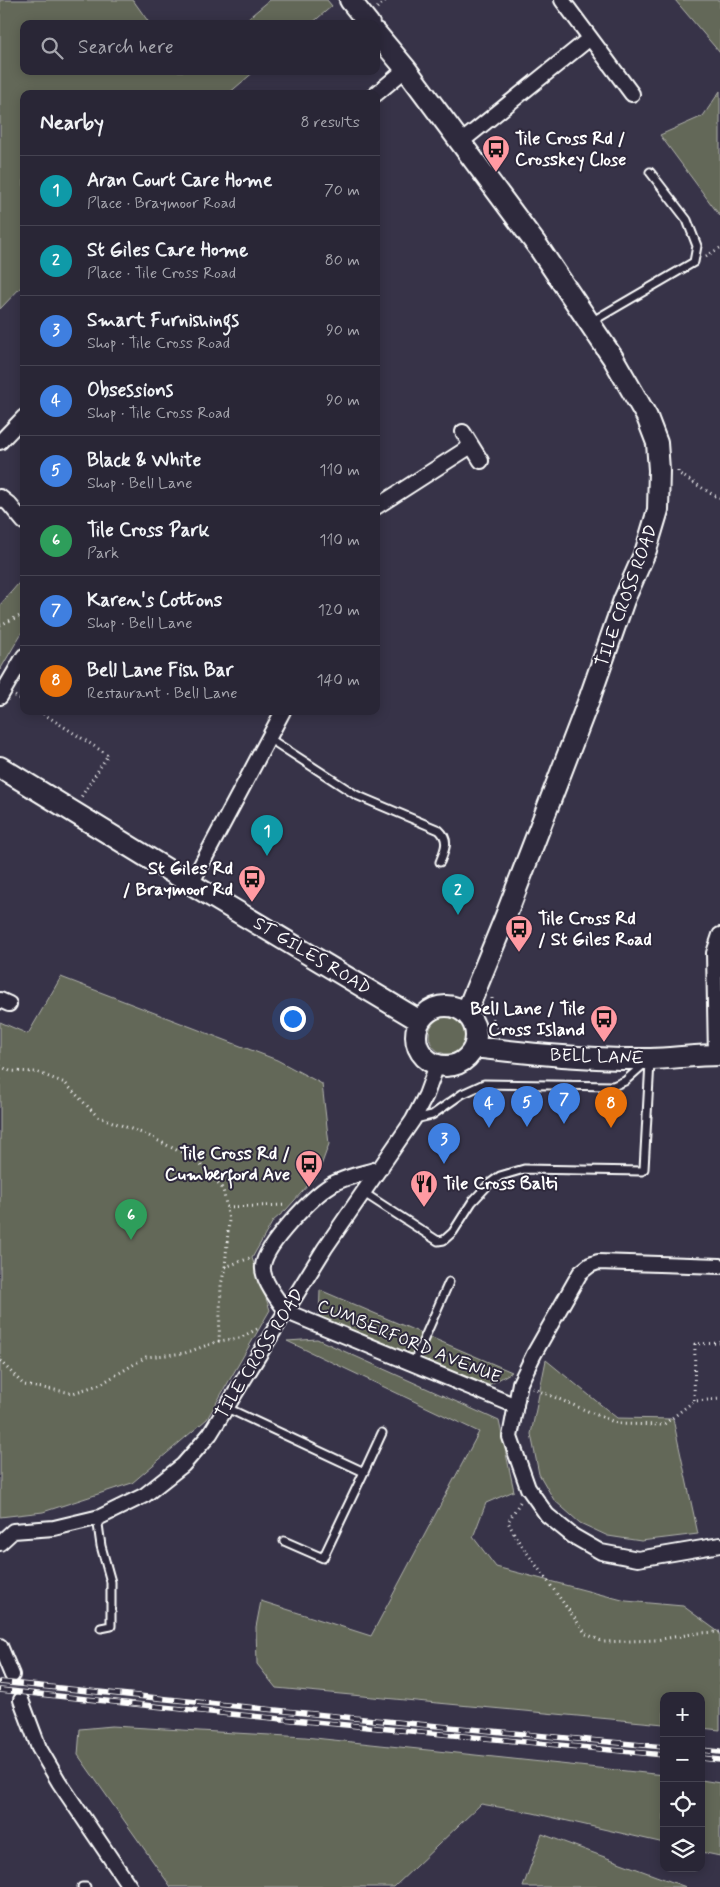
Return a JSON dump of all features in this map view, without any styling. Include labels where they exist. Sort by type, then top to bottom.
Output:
[{"type":"street","points":[[350,0],[366,20]]},
{"type":"street","points":[[562,0],[632,94]]},
{"type":"street","name":"TILE CROSS ROAD","points":[[380,38],[406,69],[539,248],[613,358],[647,417],[657,444],[658,510],[646,550],[624,600],[583,716],[506,918],[466,1013]]},
{"type":"street","points":[[461,142],[590,38]]},
{"type":"street","points":[[380,91],[406,69]]},
{"type":"street","points":[[0,442],[20,421]]},
{"type":"street","points":[[463,432],[481,461]]},
{"type":"street","points":[[380,504],[471,446]]},
{"type":"street","points":[[0,497],[10,504],[20,517]]},
{"type":"street","points":[[0,697],[20,663]]},
{"type":"street","points":[[191,884],[281,715]]},
{"type":"street","name":"ST GILES ROAD","points":[[0,767],[71,812],[420,1021]]},
{"type":"street","points":[[718,1055],[714,953],[720,935]]},
{"type":"street","points":[[439,1007],[453,1007],[466,1013],[475,1029],[474,1047],[466,1058],[458,1063],[447,1066],[437,1065],[423,1056],[418,1047],[416,1029],[420,1021],[431,1010],[439,1007]]},
{"type":"street","name":"BELL LANE","points":[[474,1047],[538,1055],[650,1059],[718,1055]]},
{"type":"street","name":"TILE CROSS ROAD","points":[[0,1543],[6,1531],[54,1528],[96,1517],[145,1495],[184,1465],[210,1434],[325,1248],[412,1120],[426,1094],[437,1065]]},
{"type":"street","points":[[287,1312],[264,1276],[262,1266],[267,1252],[307,1203],[332,1184],[381,1168]]},
{"type":"street","points":[[720,1266],[598,1262],[580,1272],[520,1383],[510,1437],[528,1488],[547,1515],[573,1536],[602,1552],[638,1559],[720,1545]]},
{"type":"street","name":"CUMBERFORD AVENUE","points":[[287,1312],[516,1406]]},
{"type":"street","points":[[0,1646],[12,1675]]},
{"type":"street","points":[[21,1700],[39,1748],[59,1782],[130,1887]]},
{"type":"lane","points":[[589,323],[694,262],[697,246],[687,220],[650,172]]},
{"type":"lane","points":[[270,738],[356,795],[439,830],[446,840],[440,862]]},
{"type":"lane","points":[[412,1120],[432,1115],[462,1094],[484,1084],[613,1086],[625,1081],[650,1059]]},
{"type":"lane","points":[[364,1193],[438,1241],[444,1240],[453,1232],[472,1202],[489,1184],[500,1176],[524,1169],[642,1171],[644,1169],[650,1059]]},
{"type":"lane","points":[[413,1364],[449,1282]]},
{"type":"lane","points":[[227,1408],[364,1472]]},
{"type":"lane","points":[[284,1541],[323,1558],[382,1433]]},
{"type":"lane","points":[[96,1517],[101,1546],[111,1582],[110,1626],[101,1628]]},
{"type":"path","points":[[678,473],[678,480]]},
{"type":"path","points":[[0,625],[20,616]]},
{"type":"path","points":[[46,715],[108,754],[71,812]]},
{"type":"path","points":[[491,993],[493,1021],[504,1038]]},
{"type":"path","points":[[0,1066],[10,1070],[36,1072],[65,1083],[98,1116],[147,1135],[196,1160],[223,1189],[229,1220],[225,1267],[221,1285],[219,1341]]},
{"type":"path","points":[[226,1207],[307,1203]]},
{"type":"path","points":[[225,1267],[267,1252]]},
{"type":"path","points":[[0,1361],[24,1385],[73,1393],[101,1384],[146,1357],[185,1353],[219,1341],[240,1338],[287,1312]]},
{"type":"path","points":[[694,1401],[695,1344],[720,1343]]},
{"type":"path","points":[[520,1383],[619,1424],[663,1425],[694,1401],[720,1399]]},
{"type":"path","points":[[528,1488],[508,1522],[517,1539],[586,1634],[604,1642],[656,1640],[698,1633],[720,1632]]},
{"type":"green space","points":[[0,0],[133,0],[147,20],[20,20],[20,75],[250,75],[233,90],[20,90],[20,288],[0,309]]},
{"type":"green space","points":[[270,0],[327,0],[332,6],[316,20],[246,20]]},
{"type":"green space","points":[[675,0],[720,0],[720,53]]},
{"type":"green space","points":[[720,91],[720,216],[660,135],[703,116]]},
{"type":"green space","points":[[20,582],[20,636],[0,670],[0,605]]},
{"type":"green space","points":[[61,977],[277,1060],[322,1084],[329,1144],[318,1174],[286,1210],[273,1221],[252,1258],[270,1310],[207,1419],[132,1483],[43,1512],[0,1517],[0,1022],[28,1034]]},
{"type":"green space","points":[[448,1016],[462,1021],[467,1035],[462,1049],[448,1054],[434,1049],[429,1035],[434,1021]]},
{"type":"green space","points":[[320,1290],[512,1372],[489,1385],[319,1321]]},
{"type":"green space","points":[[317,1339],[499,1421],[514,1491],[486,1503],[473,1537],[496,1567],[626,1601],[683,1606],[720,1633],[720,1730],[705,1728],[705,1692],[660,1692],[660,1724],[276,1688],[257,1664],[256,1627],[261,1601],[371,1636],[479,1432],[287,1341]]},
{"type":"green space","points":[[546,1360],[617,1418],[673,1419],[698,1534],[641,1541],[608,1536],[580,1523],[554,1500],[539,1474],[531,1434]]},
{"type":"green space","points":[[112,1726],[305,1737],[660,1775],[660,1842],[533,1813],[481,1804],[394,1887],[171,1887],[78,1755],[80,1729]]},
{"type":"green space","points":[[705,1781],[720,1783],[720,1856],[705,1853]]},
{"type":"green space","points":[[542,1834],[686,1887],[523,1887]]},
{"type":"tunnel","points":[[12,1675],[21,1700]]},
{"type":"railway","points":[[0,1682],[660,1747]]},
{"type":"railway","points":[[0,1690],[660,1755]]},
{"type":"railway","points":[[705,1750],[720,1752]]},
{"type":"railway","points":[[705,1758],[720,1760]]},
{"type":"place","name":"Tile Cross Rd / Crosskey Close","points":[[496,173]]},
{"type":"place","name":"Aran Court Care Home","points":[[267,856]]},
{"type":"place","name":"St Giles Rd / Braymoor Rd","points":[[252,903]]},
{"type":"place","name":"St Giles Care Home","points":[[458,915]]},
{"type":"place","name":"Tile Cross Rd / St Giles Road","points":[[519,953]]},
{"type":"place","name":"Bell Lane / Tile Cross Island","points":[[604,1043]]},
{"type":"place","name":"Karen's Cottons","points":[[564,1124]]},
{"type":"place","name":"Black & White","points":[[527,1127]]},
{"type":"place","name":"Obsessions","points":[[489,1128]]},
{"type":"place","name":"Bell Lane Fish Bar","points":[[611,1128]]},
{"type":"place","name":"Smart Furnishings","points":[[444,1164]]},
{"type":"place","name":"Tile Cross Rd / Cumberford Ave","points":[[309,1188]]},
{"type":"place","name":"Tile Cross Balti","points":[[424,1208]]},
{"type":"place","name":"Tile Cross Park","points":[[131,1240]]}]
